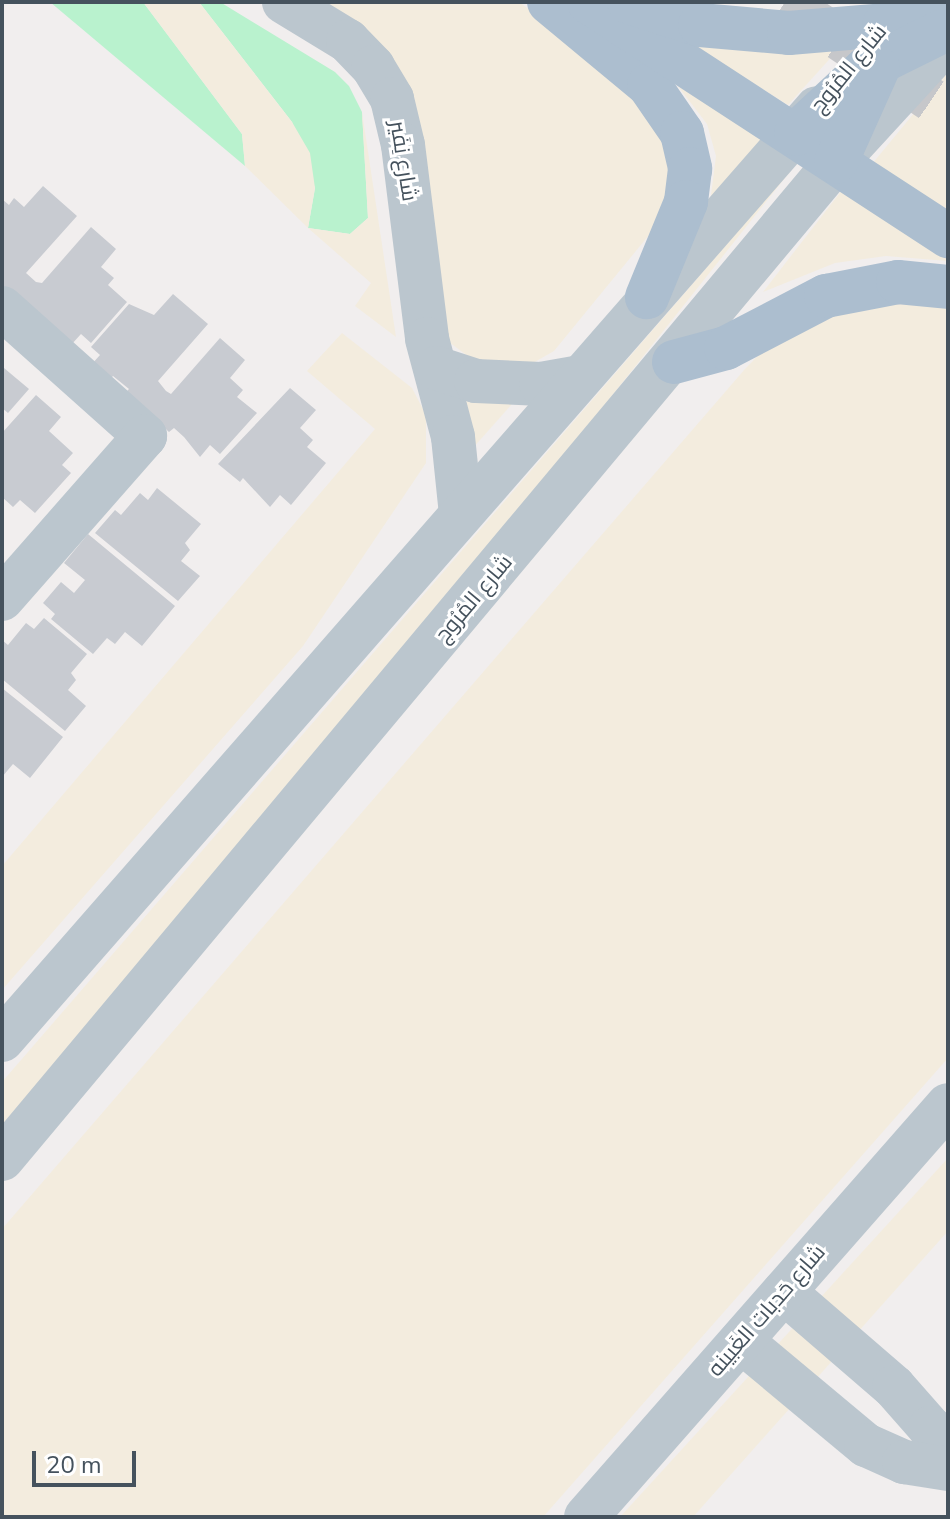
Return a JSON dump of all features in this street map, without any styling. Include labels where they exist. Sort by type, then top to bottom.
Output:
[{"type":"main road","points":[[549,2],[649,85],[682,133],[690,169],[686,202],[647,297]]},
{"type":"main road","points":[[589,2],[796,134],[948,236]]},
{"type":"main road","points":[[630,2],[685,2]]},
{"type":"main road","points":[[630,2],[700,25],[744,31],[889,22],[948,29]]},
{"type":"main road","points":[[836,162],[889,22],[940,2]]},
{"type":"main road","points":[[674,362],[726,348],[826,296],[898,282],[948,287]]},
{"type":"street","name":"شارع نِفَير","points":[[284,2],[348,41],[373,67],[392,99],[403,145],[420,297],[453,437],[461,514]]},
{"type":"street","name":"شارع المُرُوج","points":[[2,1040],[576,378],[796,134],[889,22]]},
{"type":"street","name":"شارع المُرُوج","points":[[2,1159],[674,362],[836,162],[948,40]]},
{"type":"street","points":[[2,308],[145,436],[2,599]]},
{"type":"street","points":[[436,368],[476,381],[541,384],[576,378]]},
{"type":"street","name":"شارع حَدبات الغَبينه","points":[[586,1517],[948,1105]]},
{"type":"street","points":[[784,1292],[916,1410],[948,1466]]},
{"type":"street","points":[[741,1341],[851,1434],[882,1453],[948,1466]]},
{"type":"street","points":[[882,1453],[916,1410]]},
{"type":"green space","points":[[50,2],[143,2],[242,134],[245,166]]},
{"type":"green space","points":[[199,2],[220,2],[335,72],[349,86],[362,112],[368,218],[350,234],[308,228],[315,188],[292,122]]},
{"type":"sand","points":[[143,2],[199,2],[292,122],[310,153],[315,188],[308,228],[245,166],[242,134]]},
{"type":"sand","points":[[309,2],[519,2],[620,76],[665,123],[671,196],[658,224],[554,351],[533,363],[481,366],[437,333],[401,120]]},
{"type":"sand","points":[[656,22],[855,31],[788,105]]},
{"type":"sand","points":[[654,55],[765,134],[709,211],[716,156],[707,124]]},
{"type":"sand","points":[[948,72],[948,214],[872,164]]},
{"type":"sand","points":[[362,112],[396,337],[355,306],[371,283],[308,228],[350,234],[368,218]]},
{"type":"sand","points":[[792,169],[421,636],[2,1126],[2,1082]]},
{"type":"sand","points":[[846,185],[948,253],[948,261],[886,256],[835,263],[763,292]]},
{"type":"sand","points":[[868,294],[948,303],[948,1058],[543,1517],[2,1517],[2,1229],[745,369],[778,335]]},
{"type":"sand","points":[[342,333],[412,388],[426,415],[426,463],[303,646],[2,990],[2,866],[375,429],[307,371]]},
{"type":"sand","points":[[461,395],[520,395],[464,458]]},
{"type":"sand","points":[[948,1158],[948,1231],[693,1517],[620,1517]]},
{"type":"building","points":[[43,186],[77,216],[26,273],[36,282],[42,283],[91,227],[116,249],[101,267],[114,278],[108,285],[127,302],[91,343],[81,334],[71,345],[2,291],[2,199],[9,205],[14,198],[24,207]]},
{"type":"building","points":[[173,294],[208,324],[158,381],[166,391],[171,394],[220,338],[245,360],[230,378],[243,390],[237,397],[257,413],[220,454],[210,445],[200,457],[174,428],[169,432],[126,392],[129,389],[113,376],[108,381],[91,365],[100,355],[91,347],[129,304],[154,315]]},
{"type":"building","points":[[4,368],[29,389],[8,413],[2,408]]},
{"type":"building","points":[[290,388],[316,410],[300,428],[313,440],[307,447],[326,463],[291,505],[280,495],[270,507],[243,478],[240,482],[218,464]]},
{"type":"building","points":[[36,395],[61,417],[49,431],[73,453],[62,465],[71,473],[35,513],[20,500],[13,507],[2,497],[2,433]]},
{"type":"building","points":[[157,488],[201,524],[185,543],[190,550],[181,561],[200,576],[178,601],[95,533],[115,510],[121,515],[140,493],[148,500]]},
{"type":"building","points":[[88,534],[175,606],[142,646],[125,632],[115,644],[107,638],[93,654],[51,619],[55,614],[43,603],[61,582],[74,593],[85,580],[64,563]]},
{"type":"building","points":[[44,618],[87,654],[71,673],[76,680],[68,690],[86,706],[65,731],[2,679],[2,640],[8,645],[26,623],[34,629]]},
{"type":"building","points":[[2,688],[63,737],[30,778],[13,764],[2,777]]},
{"type":"tunnel","points":[[785,2],[948,111]]}]
